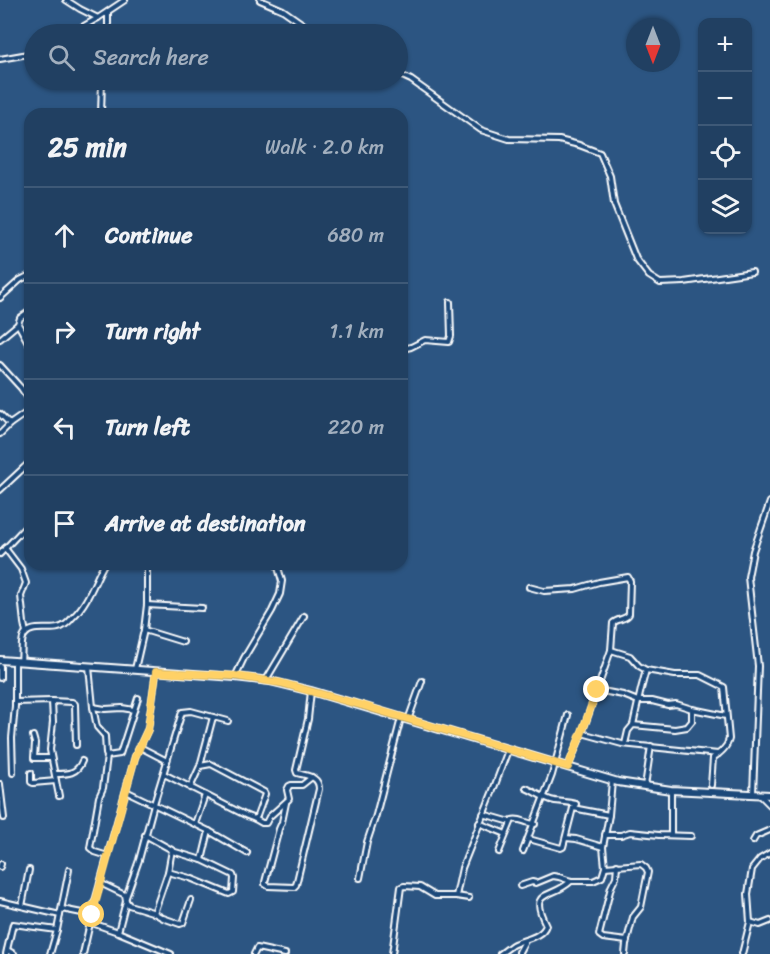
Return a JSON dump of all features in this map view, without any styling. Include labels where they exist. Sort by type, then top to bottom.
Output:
[{"type":"main road","points":[[0,660],[235,676],[281,683],[612,781],[671,790],[770,795]]},
{"type":"street","points":[[66,0],[98,18]]},
{"type":"street","points":[[88,24],[125,0]]},
{"type":"street","points":[[260,0],[283,10],[303,24]]},
{"type":"street","points":[[108,12],[108,24]]},
{"type":"street","points":[[0,59],[24,55]]},
{"type":"street","points":[[408,79],[481,130],[509,139],[559,140],[600,153],[610,176],[614,204],[636,258],[649,276],[660,283],[684,282],[752,272]]},
{"type":"street","points":[[100,108],[101,90]]},
{"type":"street","points":[[0,298],[24,278]]},
{"type":"street","points":[[408,348],[422,340],[448,342],[451,336],[450,302]]},
{"type":"street","points":[[0,339],[18,324],[24,315]]},
{"type":"street","points":[[18,324],[24,335]]},
{"type":"street","points":[[0,365],[24,392]]},
{"type":"street","points":[[0,414],[10,424]]},
{"type":"street","points":[[0,434],[24,414]]},
{"type":"street","points":[[0,490],[24,468]]},
{"type":"street","points":[[770,502],[753,551],[748,577],[758,666],[756,795],[770,805]]},
{"type":"street","points":[[0,554],[24,528]]},
{"type":"street","points":[[5,548],[21,569],[26,583],[21,596],[26,633],[18,661],[12,738],[13,773]]},
{"type":"street","points":[[26,633],[35,629],[56,629],[68,622],[84,604],[101,570]]},
{"type":"street","points":[[135,670],[147,605],[147,570]]},
{"type":"street","points":[[235,676],[280,594],[282,581],[279,570]]},
{"type":"street","points":[[528,587],[544,591],[575,589],[628,577],[630,581],[629,614],[626,618],[613,623],[611,650],[568,767]]},
{"type":"street","points":[[147,605],[202,608]]},
{"type":"street","points":[[266,681],[304,616]]},
{"type":"street","points":[[144,630],[183,642]]},
{"type":"street","points":[[611,650],[630,656],[646,670],[675,675],[700,675],[722,685],[729,742],[712,760],[711,785]]},
{"type":"street","points":[[89,667],[97,727],[105,736],[107,756],[103,788],[99,797],[90,848],[108,856]]},
{"type":"street","points":[[0,668],[0,678]]},
{"type":"street","points":[[625,744],[628,731],[633,725],[646,670]]},
{"type":"street","points":[[83,954],[135,757],[148,729],[156,672]]},
{"type":"street","points":[[360,878],[367,842],[405,719],[422,681]]},
{"type":"street","points":[[597,690],[623,695],[638,701],[676,704],[726,716]]},
{"type":"street","points":[[311,691],[308,720],[296,770],[297,773],[312,777],[319,784],[319,789],[296,885],[294,887],[268,886],[265,882],[277,834],[289,799],[287,790],[289,786],[302,785],[312,777]]},
{"type":"street","points":[[107,756],[120,754],[138,698]]},
{"type":"street","points":[[15,702],[52,701],[75,704],[76,744]]},
{"type":"street","points":[[52,701],[53,722],[50,750],[59,796]]},
{"type":"street","points":[[93,707],[134,710]]},
{"type":"street","points":[[633,725],[683,729],[692,721],[692,709]]},
{"type":"street","points":[[118,932],[182,712],[191,711],[228,721]]},
{"type":"street","points":[[524,851],[552,775],[568,715]]},
{"type":"street","points":[[190,788],[200,766],[213,717]]},
{"type":"street","points":[[582,732],[625,744],[719,754]]},
{"type":"street","points":[[33,736],[34,758],[51,758]]},
{"type":"street","points":[[645,787],[651,746]]},
{"type":"street","points":[[140,747],[167,761]]},
{"type":"street","points":[[456,896],[462,868],[508,750]]},
{"type":"street","points":[[202,759],[265,792],[255,819]]},
{"type":"street","points":[[55,774],[75,772],[82,761]]},
{"type":"street","points":[[200,766],[211,764]]},
{"type":"street","points":[[31,773],[33,783],[56,781]]},
{"type":"street","points":[[164,774],[265,824],[277,809],[286,803]]},
{"type":"street","points":[[520,886],[553,876],[571,881],[593,881],[602,877],[605,867],[603,847],[612,781]]},
{"type":"street","points":[[0,784],[1,811],[4,818]]},
{"type":"street","points":[[526,788],[544,798],[576,804],[564,845],[561,848],[529,839]]},
{"type":"street","points":[[671,790],[672,835]]},
{"type":"street","points":[[126,791],[209,831],[247,853]]},
{"type":"street","points":[[195,824],[205,795]]},
{"type":"street","points":[[573,808],[609,815]]},
{"type":"street","points":[[483,814],[511,822]]},
{"type":"street","points":[[499,852],[511,822],[518,819],[535,824]]},
{"type":"street","points":[[479,823],[506,834]]},
{"type":"street","points":[[753,841],[756,836],[770,830]]},
{"type":"street","points":[[202,860],[209,831]]},
{"type":"street","points":[[605,835],[621,835],[630,832],[691,836]]},
{"type":"street","points":[[146,835],[171,848],[172,851],[202,860],[233,875],[233,892],[229,894],[190,878],[168,872]]},
{"type":"street","points":[[565,839],[570,837],[603,847]]},
{"type":"street","points":[[154,913],[168,872],[172,851]]},
{"type":"street","points":[[742,954],[750,922],[748,894],[752,869],[760,859],[770,853]]},
{"type":"street","points":[[605,867],[641,864],[648,872],[641,907],[633,917],[625,954]]},
{"type":"street","points":[[616,866],[616,877],[611,887],[599,935],[603,938],[627,941]]},
{"type":"street","points":[[22,906],[29,870]]},
{"type":"street","points":[[50,954],[69,870]]},
{"type":"street","points":[[500,954],[514,944],[534,937],[546,927],[538,909],[538,903],[550,892],[561,889],[571,881]]},
{"type":"street","points":[[100,883],[125,895],[131,906],[182,924],[191,900]]},
{"type":"street","points":[[392,954],[401,887],[420,887],[435,896],[469,898]]},
{"type":"street","points":[[0,900],[60,915]]},
{"type":"street","points":[[62,909],[92,915]]},
{"type":"street","points":[[92,915],[95,924],[171,954]]},
{"type":"street","points":[[750,922],[760,925],[770,921]]},
{"type":"street","points":[[14,954],[6,952],[13,924],[57,930]]},
{"type":"street","points":[[519,954],[526,940]]},
{"type":"street","points":[[254,954],[257,948],[285,954]]},
{"type":"route","points":[[92,915],[135,757],[148,729],[156,672],[235,676],[281,683],[568,767],[597,690]]}]
